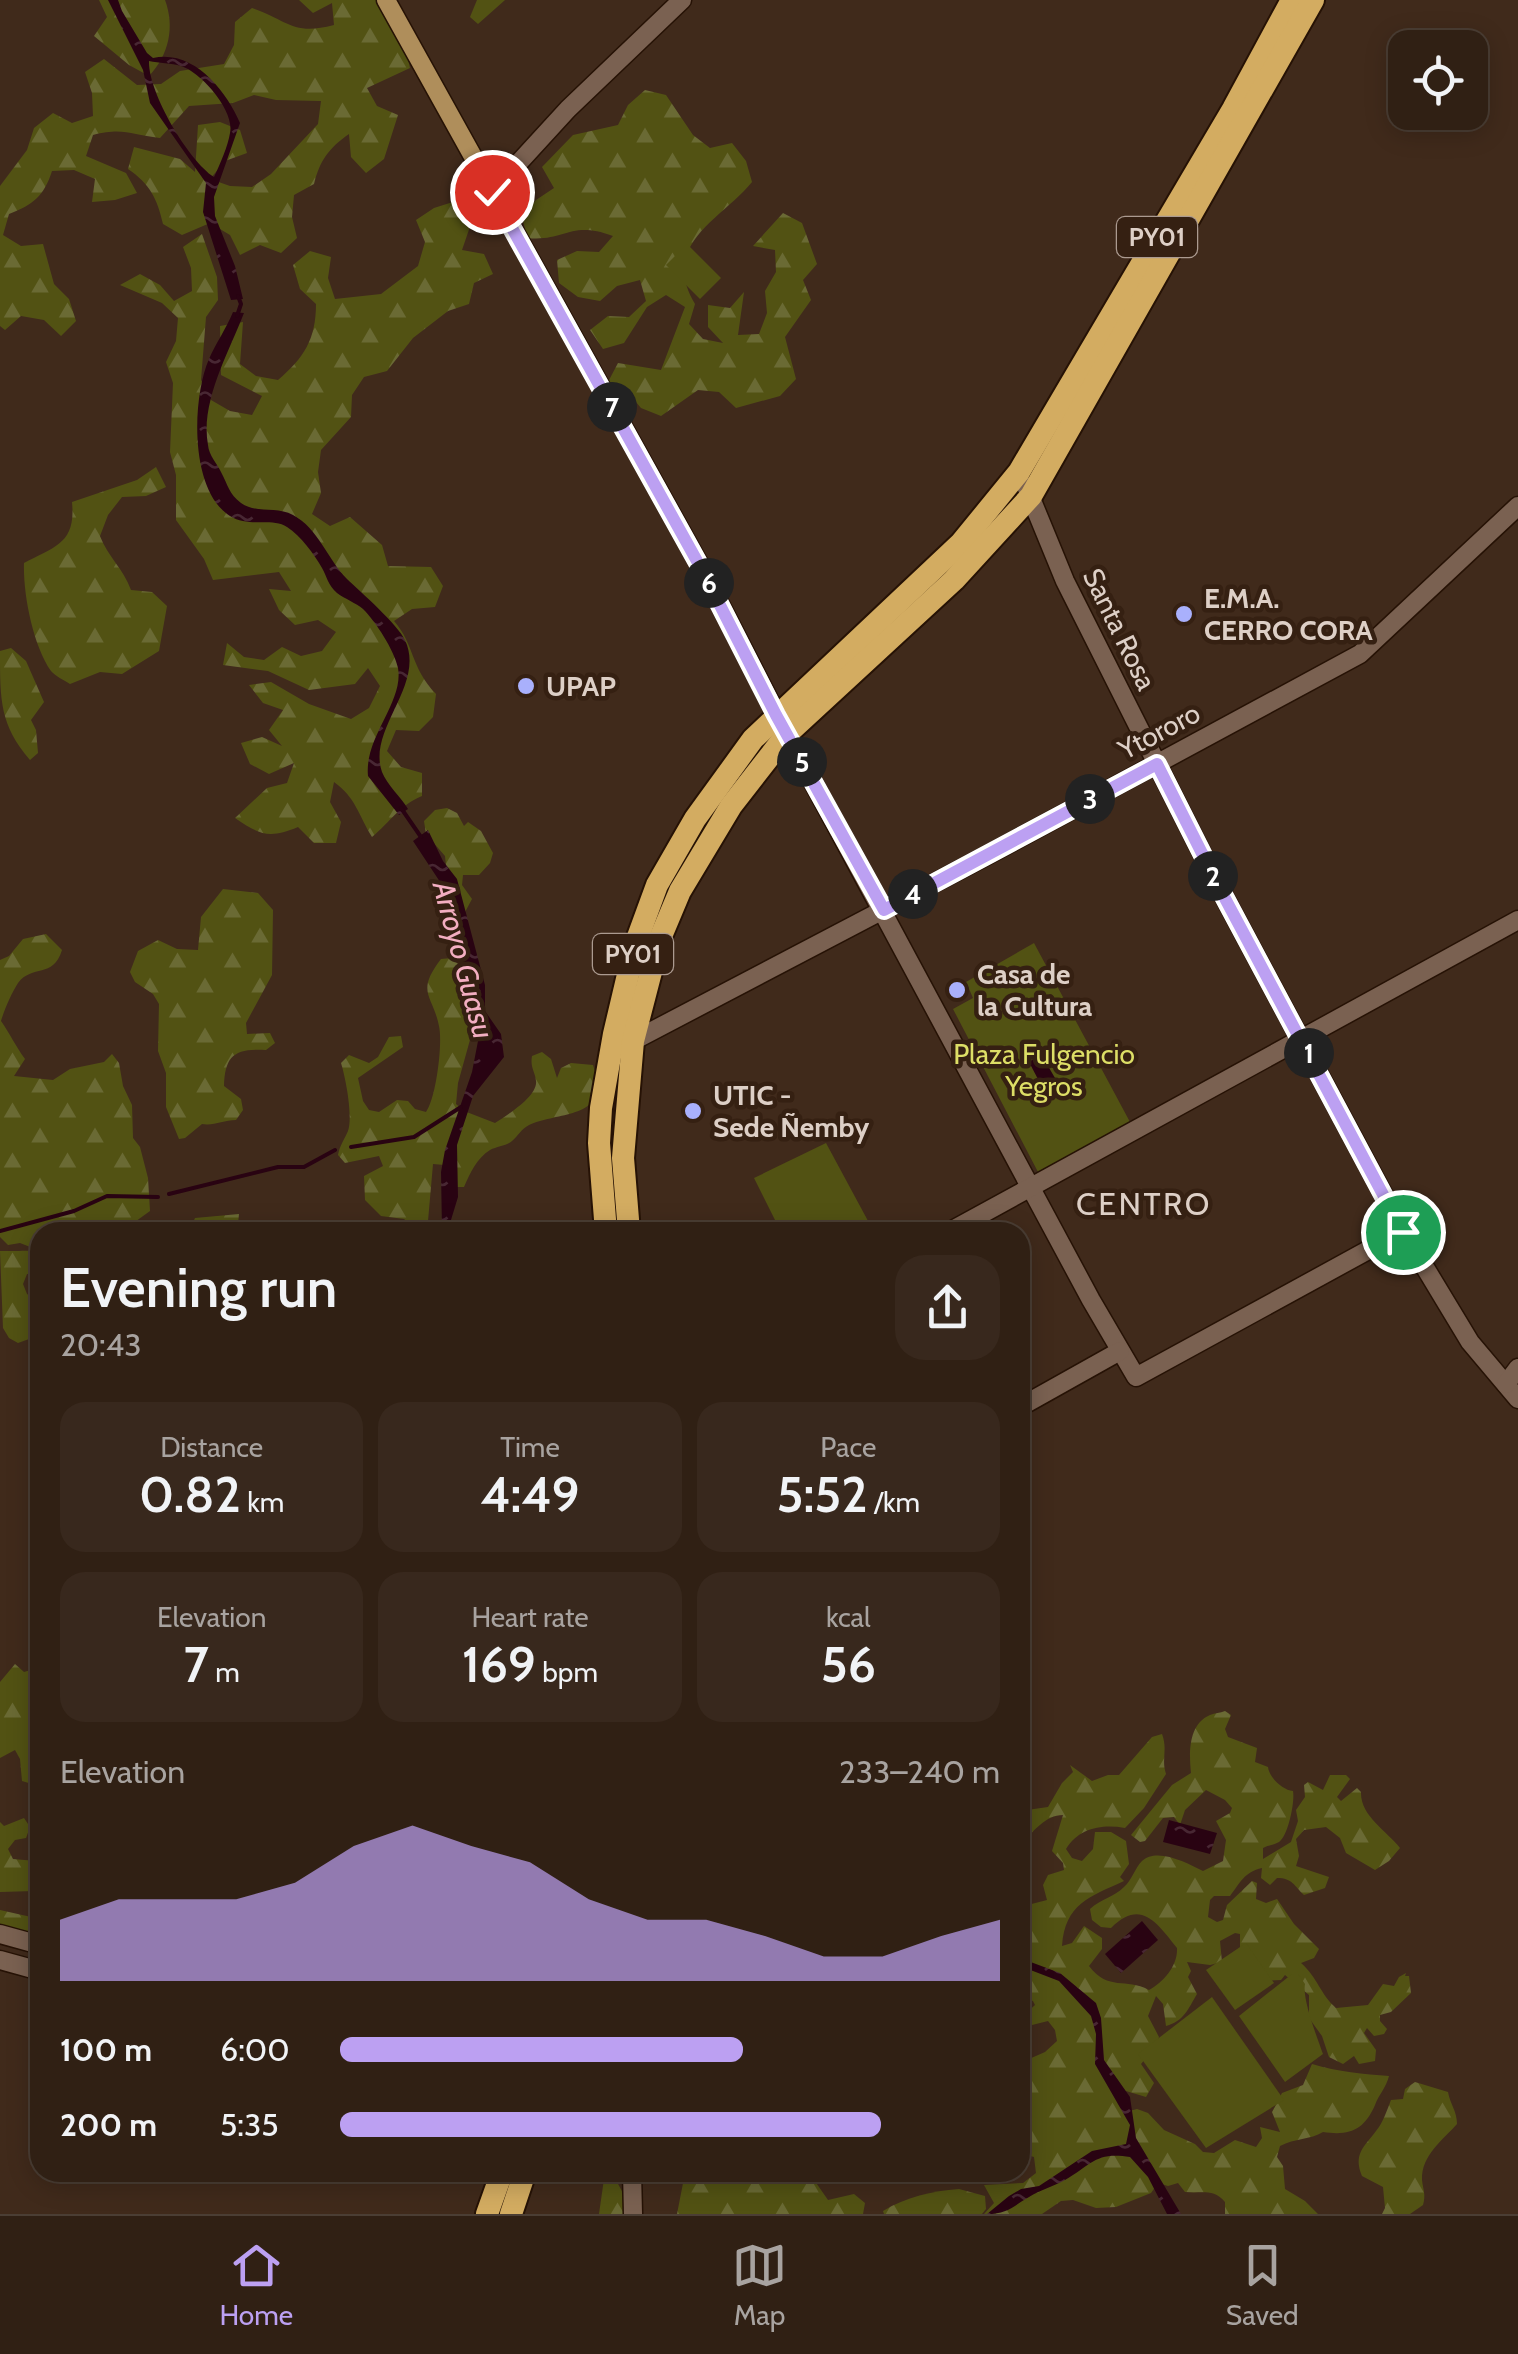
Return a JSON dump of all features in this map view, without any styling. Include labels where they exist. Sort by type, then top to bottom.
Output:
[{"type":"highway","name":"PY01","points":[[628,1222],[623,1158],[633,1041],[659,941],[680,891],[782,724],[962,543],[1019,472],[1233,109],[1292,0]]},
{"type":"highway","name":"PY01","points":[[605,1222],[599,1143],[611,1048],[635,945],[657,885],[694,819],[726,772],[954,580],[1031,496],[1313,0]]},
{"type":"highway","points":[[487,2214],[498,2182]]},
{"type":"highway","points":[[511,2214],[522,2182]]},
{"type":"main road","points":[[386,0],[702,570],[782,724]]},
{"type":"street","points":[[492,192],[568,109],[682,0]]},
{"type":"street","name":"Santa Rosa","points":[[1019,472],[1065,581],[1220,889],[1403,1232],[1470,1342],[1512,1391]]},
{"type":"street","name":"Ytororo","points":[[633,1041],[1360,654],[1518,506]]},
{"type":"street","points":[[782,724],[1136,1376],[1403,1232]]},
{"type":"street","points":[[967,1222],[1518,920]]},
{"type":"street","points":[[1030,1401],[1120,1351]]},
{"type":"street","points":[[1512,1391],[1518,1368]]},
{"type":"street","points":[[0,1934],[30,1942]]},
{"type":"street","points":[[0,1960],[30,1968]]},
{"type":"street","points":[[632,2182],[632,2214]]},
{"type":"green space","points":[[99,0],[165,0],[170,20],[168,40],[149,76],[94,36],[107,17]]},
{"type":"green space","points":[[299,0],[378,0],[405,46],[410,68],[367,88],[377,106],[398,115],[384,159],[366,173],[351,157],[349,134],[326,155],[314,184],[294,195],[292,217],[297,238],[281,253],[260,245],[240,255],[230,235],[210,223],[182,235],[163,224],[152,192],[128,169],[134,147],[180,159],[195,172],[198,125],[220,122],[240,130],[247,153],[225,161],[210,179],[230,186],[252,187],[271,174],[318,124],[321,101],[276,100],[254,95],[233,103],[189,106],[160,138],[120,132],[93,135],[86,156],[126,173],[137,193],[92,202],[95,179],[74,170],[52,171],[36,198],[9,214],[3,235],[21,246],[43,244],[54,284],[69,299],[76,321],[61,336],[44,320],[21,316],[5,330],[0,326],[0,186],[27,150],[34,128],[53,113],[72,123],[93,116],[92,93],[85,72],[104,59],[137,85],[161,84],[180,71],[224,64],[234,45],[235,22],[252,8],[299,28],[334,25],[332,3],[313,13]]},
{"type":"green space","points":[[477,0],[505,0],[478,24],[470,17]]},
{"type":"green space","points":[[645,90],[666,95],[693,135],[710,148],[732,143],[746,161],[752,182],[698,235],[684,265],[695,304],[689,324],[703,339],[723,343],[708,327],[708,305],[730,308],[744,292],[738,335],[759,334],[767,313],[765,291],[776,272],[775,250],[753,246],[783,213],[802,223],[817,264],[803,280],[811,300],[785,337],[796,379],[780,396],[736,408],[719,392],[698,390],[661,416],[641,408],[631,396],[623,400],[612,397],[608,382],[618,363],[661,370],[685,307],[666,295],[647,307],[624,343],[603,349],[590,330],[608,316],[629,317],[646,301],[640,280],[617,286],[600,301],[578,297],[559,283],[557,260],[577,251],[599,252],[613,236],[586,230],[527,238],[522,216],[554,188],[542,167],[573,135],[618,125],[628,105]]},
{"type":"green space","points":[[456,201],[476,209],[462,250],[484,254],[493,274],[474,283],[469,304],[448,311],[413,338],[387,371],[364,377],[352,395],[351,417],[321,450],[321,493],[312,514],[330,526],[350,517],[382,545],[388,566],[431,567],[443,586],[435,607],[412,609],[394,621],[421,675],[436,694],[433,717],[419,731],[396,730],[387,751],[401,767],[422,773],[422,796],[401,809],[372,837],[352,800],[334,782],[330,802],[341,822],[336,843],[314,843],[298,827],[272,834],[258,831],[235,818],[267,788],[287,783],[294,763],[269,774],[250,764],[241,743],[262,737],[282,746],[269,730],[283,710],[263,703],[249,685],[271,682],[309,704],[351,719],[369,708],[380,686],[368,668],[355,684],[309,690],[268,671],[223,665],[227,643],[244,657],[264,660],[282,647],[301,656],[322,651],[336,632],[318,620],[295,625],[279,610],[269,589],[291,591],[279,572],[213,580],[204,559],[176,520],[176,475],[170,452],[173,383],[166,362],[176,341],[178,318],[162,303],[120,285],[140,274],[160,285],[174,301],[192,291],[191,268],[183,247],[202,234],[217,277],[218,300],[206,317],[201,380],[211,400],[230,411],[252,415],[262,396],[221,375],[220,326],[243,322],[240,364],[256,376],[278,380],[307,347],[314,328],[316,304],[300,289],[293,265],[310,251],[331,257],[328,278],[335,299],[381,294],[418,266],[425,242],[416,220],[434,208]]},
{"type":"green space","points":[[687,244],[721,278],[700,299],[666,265]]},
{"type":"green space","points":[[156,467],[166,487],[146,496],[122,497],[108,515],[100,536],[131,590],[152,592],[167,606],[159,651],[122,674],[100,672],[70,684],[51,671],[39,648],[27,604],[24,563],[67,535],[72,502],[137,480]]},
{"type":"green space","points":[[11,648],[26,661],[44,702],[31,720],[38,753],[30,760],[13,735],[4,711],[0,651]]},
{"type":"green space","points":[[447,808],[457,813],[464,826],[468,822],[481,831],[493,853],[479,875],[463,875],[462,885],[472,899],[465,912],[459,913],[450,905],[445,856],[426,834],[424,821],[435,810]]},
{"type":"green space","points":[[223,889],[258,893],[273,910],[272,975],[246,1023],[247,1034],[270,1033],[275,1043],[266,1050],[239,1053],[229,1061],[224,1086],[241,1099],[243,1110],[236,1120],[202,1124],[179,1139],[166,1107],[166,1073],[158,1051],[159,1004],[153,994],[135,982],[130,972],[138,951],[158,940],[177,949],[198,950],[201,917]]},
{"type":"green space","points":[[46,934],[62,950],[53,965],[24,977],[8,1001],[1,1021],[25,1059],[14,1076],[53,1080],[70,1069],[104,1062],[112,1054],[119,1063],[132,1105],[133,1138],[140,1147],[148,1178],[150,1211],[135,1222],[30,1222],[30,1247],[20,1243],[8,1245],[0,1237],[0,960],[9,956],[23,939]]},
{"type":"green space","name":"Plaza Fulgencio Yegros","points":[[1034,943],[1130,1122],[1038,1172],[953,1009],[973,998],[966,982]]},
{"type":"green space","points":[[452,958],[460,966],[456,988],[472,1018],[456,1104],[495,1123],[532,1093],[536,1081],[532,1056],[542,1052],[551,1059],[557,1078],[561,1068],[571,1063],[593,1065],[596,1096],[580,1110],[529,1125],[510,1143],[490,1150],[471,1171],[464,1187],[451,1187],[445,1165],[433,1164],[428,1222],[408,1222],[381,1216],[365,1200],[364,1176],[383,1166],[379,1156],[345,1163],[338,1155],[350,1117],[341,1063],[349,1055],[369,1063],[378,1057],[389,1037],[401,1036],[403,1047],[358,1078],[363,1101],[369,1110],[379,1112],[397,1100],[408,1101],[415,1109],[426,1112],[436,1084],[440,1045],[439,1026],[427,987],[441,959]]},
{"type":"green space","points":[[826,1143],[869,1222],[776,1222],[754,1178]]},
{"type":"green space","points":[[239,1214],[238,1222],[193,1222],[195,1218]]},
{"type":"green space","points":[[30,1250],[30,1274],[23,1284],[30,1296],[30,1339],[18,1343],[3,1328],[0,1251]]},
{"type":"green space","points":[[15,1664],[24,1672],[30,1670],[30,1783],[22,1781],[15,1750],[0,1758],[0,1682]]},
{"type":"green space","points":[[1225,1711],[1231,1715],[1225,1729],[1228,1737],[1257,1748],[1255,1762],[1268,1767],[1277,1782],[1293,1791],[1285,1833],[1279,1842],[1263,1848],[1263,1859],[1291,1842],[1298,1821],[1296,1810],[1305,1797],[1304,1785],[1308,1782],[1323,1790],[1330,1775],[1346,1775],[1350,1779],[1337,1797],[1341,1801],[1357,1788],[1369,1816],[1400,1848],[1375,1870],[1346,1853],[1340,1838],[1326,1827],[1304,1830],[1296,1839],[1296,1866],[1329,1877],[1325,1888],[1304,1895],[1287,1879],[1277,1878],[1270,1885],[1261,1878],[1262,1868],[1247,1875],[1230,1896],[1214,1896],[1208,1917],[1217,1922],[1223,1920],[1227,1905],[1252,1881],[1257,1883],[1256,1899],[1266,1903],[1277,1899],[1294,1924],[1319,1949],[1314,1958],[1301,1963],[1336,2008],[1368,2005],[1383,1984],[1394,1986],[1406,1973],[1411,1993],[1391,2012],[1380,2015],[1387,2029],[1384,2034],[1374,2036],[1367,2028],[1364,2033],[1376,2050],[1375,2061],[1359,2064],[1354,2056],[1343,2064],[1329,2057],[1322,2036],[1309,2018],[1309,1995],[1285,1975],[1281,1980],[1258,1981],[1240,1951],[1240,1934],[1235,1933],[1220,1941],[1222,1962],[1187,1962],[1191,1971],[1188,1977],[1197,1994],[1177,2021],[1166,2026],[1163,2004],[1156,1996],[1148,2016],[1159,2037],[1141,2064],[1154,2083],[1146,2097],[1126,2091],[1126,2112],[1137,2109],[1148,2113],[1164,2130],[1195,2144],[1203,2152],[1214,2153],[1235,2140],[1256,2147],[1262,2138],[1260,2127],[1280,2132],[1272,2112],[1282,2093],[1303,2085],[1312,2064],[1389,2076],[1386,2084],[1361,2126],[1341,2133],[1323,2132],[1280,2146],[1277,2157],[1283,2166],[1285,2189],[1318,2214],[1225,2214],[1225,2202],[1216,2195],[1185,2192],[1178,2183],[1158,2183],[1151,2193],[1116,2207],[1096,2208],[1073,2200],[1061,2201],[1042,2214],[984,2214],[994,2203],[984,2185],[1030,2182],[1036,2173],[1034,2157],[1030,2156],[1030,2059],[1057,2041],[1048,2021],[1030,2026],[1030,2010],[1035,2005],[1030,2000],[1030,1904],[1047,1900],[1043,1885],[1048,1875],[1064,1870],[1052,1851],[1063,1815],[1046,1821],[1030,1835],[1030,1810],[1048,1807],[1073,1772],[1070,1765],[1092,1781],[1119,1775],[1152,1737],[1162,1734],[1166,1774],[1144,1808],[1125,1828],[1092,1829],[1077,1836],[1066,1849],[1072,1858],[1082,1861],[1093,1849],[1095,1832],[1111,1832],[1126,1841],[1129,1864],[1120,1877],[1124,1881],[1074,1911],[1062,1946],[1072,1943],[1084,1926],[1102,1938],[1102,1949],[1089,1966],[1096,1974],[1110,1982],[1149,1990],[1169,1972],[1177,1948],[1148,1917],[1131,1915],[1111,1928],[1101,1927],[1092,1920],[1090,1909],[1124,1887],[1148,1857],[1172,1858],[1203,1871],[1223,1861],[1226,1840],[1216,1821],[1232,1808],[1206,1790],[1185,1810],[1180,1825],[1174,1817],[1163,1818],[1145,1841],[1131,1835],[1172,1785],[1191,1773],[1194,1732],[1210,1715]]},
{"type":"green space","points":[[24,1818],[30,1827],[26,1838],[15,1840],[8,1849],[13,1859],[30,1860],[30,1891],[0,1892],[0,1822],[4,1826]]},
{"type":"green space","points":[[0,1910],[30,1917],[30,1938],[0,1933]]},
{"type":"green space","points":[[1246,1943],[1274,1983],[1235,2010],[1206,1970]]},
{"type":"green space","points":[[1292,1974],[1298,1974],[1305,1984],[1308,2008],[1323,2054],[1285,2082],[1239,2016]]},
{"type":"green space","points":[[1212,1997],[1284,2100],[1206,2148],[1138,2054]]},
{"type":"green space","points":[[1415,2082],[1448,2092],[1457,2124],[1425,2163],[1423,2205],[1410,2214],[1382,2214],[1383,2187],[1362,2176],[1359,2156],[1381,2124],[1391,2100],[1403,2099],[1405,2089]]},
{"type":"green space","points":[[604,2182],[617,2182],[624,2195],[624,2214],[599,2214]]},
{"type":"green space","points":[[683,2182],[815,2182],[828,2200],[854,2194],[865,2203],[863,2214],[677,2214]]},
{"type":"green space","points":[[959,2189],[985,2196],[986,2209],[982,2214],[883,2211],[920,2196]]},
{"type":"water","points":[[108,0],[118,0],[147,53],[153,58],[182,60],[206,75],[226,98],[240,123],[214,197],[215,216],[243,299],[231,300],[203,212],[206,183],[150,103],[143,70]],"holes":[[[149,61],[189,70],[207,84],[222,104],[230,133],[214,177],[193,156],[171,124],[155,90]]]},
{"type":"water","points":[[233,312],[244,313],[212,395],[207,429],[209,449],[237,500],[253,508],[287,512],[302,521],[340,571],[405,640],[408,674],[382,740],[380,756],[384,777],[408,809],[399,815],[368,776],[372,747],[398,681],[396,661],[384,637],[363,609],[334,590],[311,551],[292,531],[281,524],[237,520],[217,503],[207,486],[198,442],[199,396],[209,359]]},
{"type":"water","points":[[428,830],[457,879],[485,985],[485,1011],[501,1034],[504,1057],[473,1096],[457,1145],[458,1197],[452,1222],[442,1222],[441,1172],[478,1041],[454,914],[446,891],[413,841]]},
{"type":"water","points":[[1041,1054],[1055,1078],[1041,1085],[1029,1062]]},
{"type":"water","points":[[1169,1820],[1217,1833],[1210,1854],[1163,1842]]},
{"type":"water","points":[[1142,1921],[1158,1940],[1121,1973],[1105,1954]]},
{"type":"water","points":[[1030,1962],[1060,1973],[1096,2003],[1104,2060],[1130,2097],[1136,2138],[1181,2214],[1167,2214],[1148,2177],[1130,2157],[1109,2156],[1009,2209],[987,2214],[1009,2196],[1039,2186],[1092,2151],[1126,2144],[1130,2125],[1095,2064],[1096,2034],[1091,2016],[1059,1981],[1030,1970]]},
{"type":"waterway","name":"Arroyo Guasu","points":[[237,316],[241,304],[238,296]]},
{"type":"waterway","name":"Arroyo Guasu","points":[[401,808],[421,837]]},
{"type":"waterway","points":[[351,1147],[414,1137],[461,1107]]},
{"type":"waterway","points":[[169,1194],[278,1167],[304,1167],[335,1150]]},
{"type":"waterway","points":[[33,1222],[74,1211],[107,1196],[158,1197]]},
{"type":"waterway","points":[[0,1231],[30,1223]]},
{"type":"place","name":"E.M.A. CERRO CORA","points":[[1184,614]]},
{"type":"place","name":"UPAP","points":[[526,686]]},
{"type":"place","name":"Casa de la Cultura","points":[[957,990]]},
{"type":"place","name":"UTIC - Sede Ñemby","points":[[693,1111]]},
{"type":"district","name":"CENTRO","points":[[1144,1204]]},
{"type":"route","points":[[492,192],[702,570],[776,715],[884,910],[1157,764],[1403,1232]]}]
